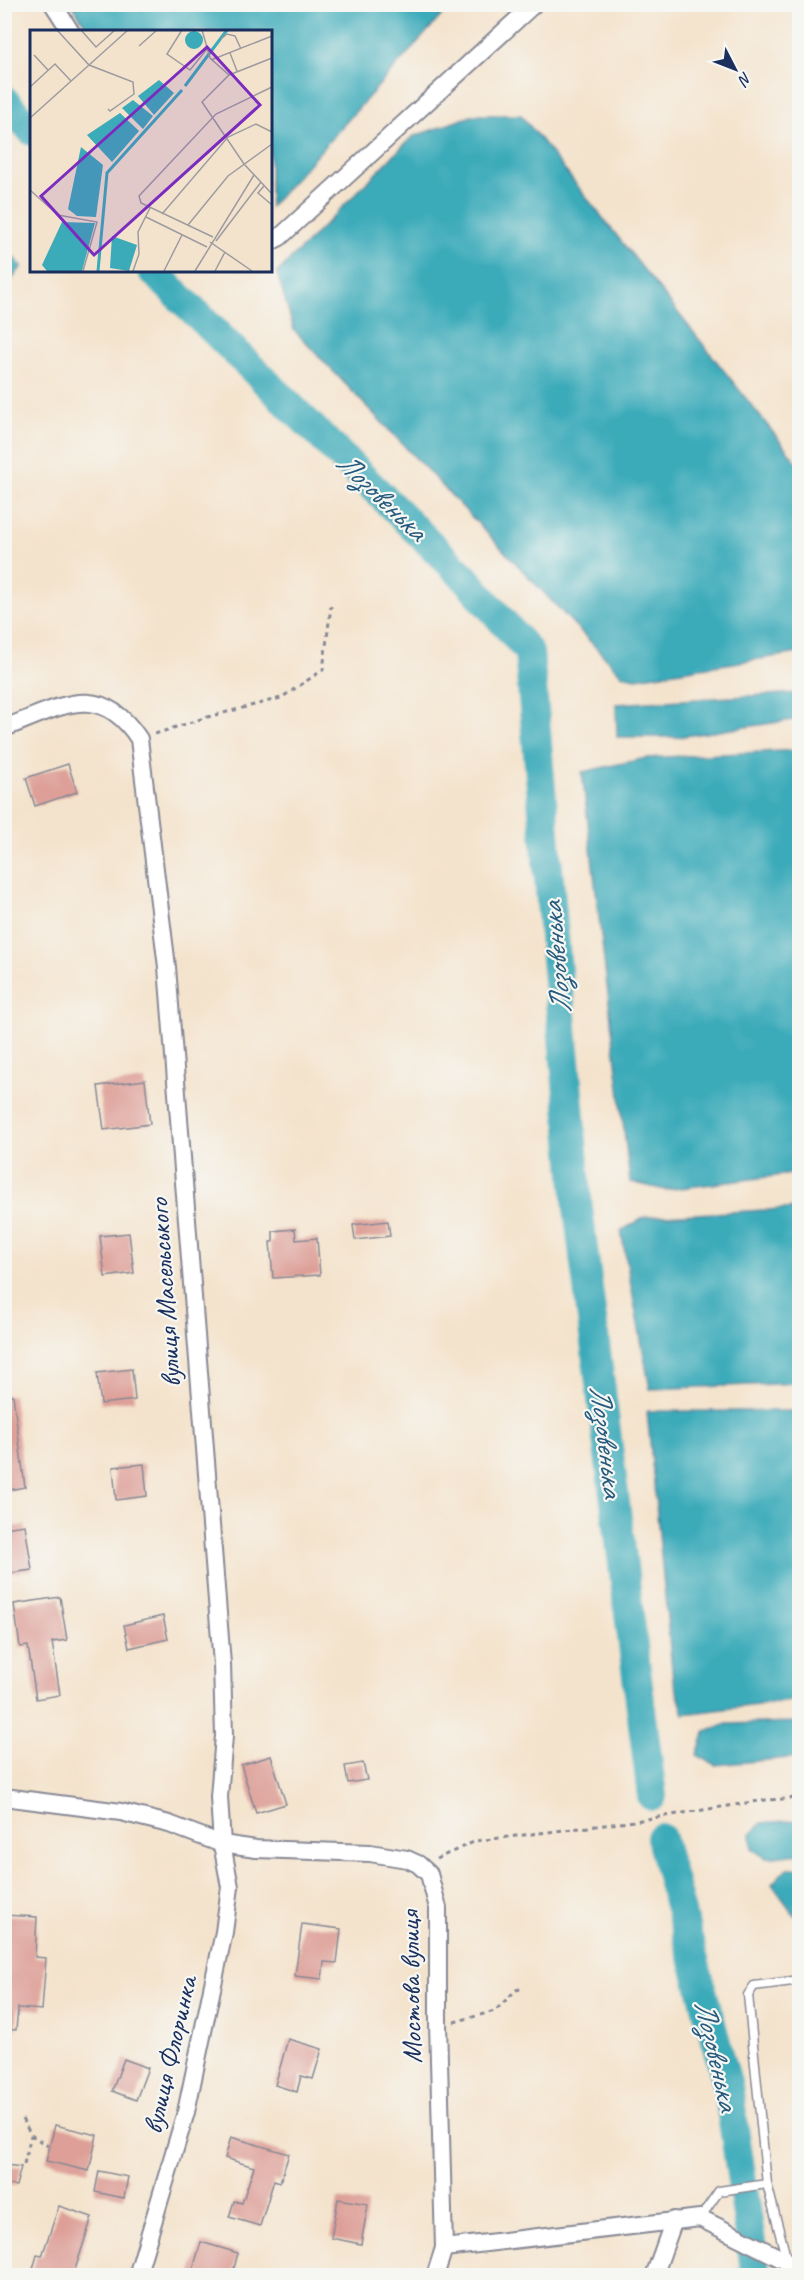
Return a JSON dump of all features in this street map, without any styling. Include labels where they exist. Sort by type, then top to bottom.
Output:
[{"type":"street","points":[[53,4],[70,30]]},
{"type":"street","points":[[272,241],[280,237],[534,4]]},
{"type":"street","points":[[4,728],[72,702],[92,702],[113,709],[129,724],[139,739]]},
{"type":"street","name":"вулиця Масельського","points":[[139,739],[166,967],[213,1538],[224,1726],[219,1797],[222,1844]]},
{"type":"street","points":[[4,1797],[121,1812],[169,1824],[222,1844],[256,1849],[370,1853],[407,1859],[418,1864]]},
{"type":"street","name":"вулиця Флоринка","points":[[136,2276],[186,2112],[224,1932],[230,1887],[222,1844]]},
{"type":"street","name":"Мостова вулиця","points":[[418,1864],[429,1874],[438,1908],[438,2023],[444,2248],[435,2276]]},
{"type":"street","points":[[444,2248],[700,2218],[723,2232],[794,2265]]},
{"type":"street","points":[[654,2276],[674,2220]]},
{"type":"lane","points":[[794,2265],[763,2185],[748,1995],[754,1986],[800,1980]]},
{"type":"lane","points":[[700,2218],[719,2191],[763,2185]]},
{"type":"path","points":[[139,739],[204,718],[281,698],[323,670],[331,606]]},
{"type":"path","points":[[418,1864],[439,1858],[476,1841],[628,1822],[765,1800],[800,1798]]},
{"type":"path","points":[[438,2023],[449,2024],[495,2011],[516,1990],[524,1988]]},
{"type":"path","points":[[22,2119],[31,2136],[48,2146]]},
{"type":"path","points":[[24,2164],[31,2136]]},
{"type":"water","points":[[72,5],[451,5],[272,205],[272,30],[88,30]]},
{"type":"water","points":[[474,115],[521,115],[799,465],[799,653],[636,678],[622,675],[294,330],[277,273],[412,137]]},
{"type":"water","points":[[4,248],[22,266],[5,288],[4,288]]},
{"type":"water","points":[[799,693],[799,719],[678,737],[617,737],[616,704]]},
{"type":"water","points":[[799,750],[799,1173],[665,1190],[630,1182],[582,772],[646,758]]},
{"type":"water","points":[[799,1208],[799,1383],[650,1389],[621,1231],[645,1217]]},
{"type":"water","points":[[647,1411],[799,1411],[799,1700],[684,1714],[673,1679]]},
{"type":"water","points":[[799,1722],[799,1757],[715,1765],[697,1755],[705,1731],[726,1724]]},
{"type":"water","points":[[799,1820],[799,1854],[766,1858],[752,1849],[751,1834],[761,1823]]},
{"type":"water","points":[[800,1868],[799,1918],[795,1916],[772,1884],[786,1869]]},
{"type":"building","points":[[68,764],[77,792],[35,806],[26,778]]},
{"type":"building","points":[[145,1080],[150,1124],[104,1130],[98,1086]]},
{"type":"building","points":[[388,1221],[390,1236],[355,1240],[353,1225]]},
{"type":"building","points":[[295,1229],[296,1240],[317,1238],[320,1275],[273,1278],[270,1242],[273,1242],[273,1231]]},
{"type":"building","points":[[129,1233],[134,1273],[105,1277],[100,1236]]},
{"type":"building","points":[[132,1369],[135,1400],[101,1404],[97,1373]]},
{"type":"building","points":[[13,1395],[25,1487],[4,1491],[4,1396]]},
{"type":"building","points":[[144,1464],[147,1496],[116,1500],[113,1467]]},
{"type":"building","points":[[25,1525],[32,1570],[4,1574],[4,1528]]},
{"type":"building","points":[[60,1597],[67,1640],[52,1642],[60,1695],[36,1699],[28,1646],[20,1647],[14,1604]]},
{"type":"building","points":[[163,1616],[168,1639],[129,1648],[124,1625]]},
{"type":"building","points":[[271,1756],[286,1804],[256,1813],[241,1765]]},
{"type":"building","points":[[363,1763],[367,1780],[348,1783],[345,1766]]},
{"type":"building","points":[[4,1915],[37,1917],[35,1957],[46,1958],[42,2010],[18,2008],[16,2030],[4,2029]]},
{"type":"building","points":[[302,1924],[341,1929],[337,1963],[324,1962],[322,1979],[295,1976]]},
{"type":"building","points":[[288,2039],[322,2049],[313,2079],[301,2076],[297,2092],[275,2085]]},
{"type":"building","points":[[124,2059],[148,2068],[136,2100],[112,2091]]},
{"type":"building","points":[[55,2125],[97,2135],[89,2171],[46,2161]]},
{"type":"building","points":[[231,2137],[289,2154],[280,2182],[274,2180],[260,2226],[229,2217],[234,2201],[242,2203],[254,2167],[225,2158]]},
{"type":"building","points":[[6,2165],[21,2167],[16,2186],[4,2184]]},
{"type":"building","points":[[99,2171],[128,2177],[124,2198],[95,2192]]},
{"type":"building","points":[[338,2199],[368,2204],[361,2244],[331,2238]]},
{"type":"building","points":[[59,2206],[92,2217],[73,2276],[31,2276],[37,2255],[42,2256]]},
{"type":"building","points":[[201,2242],[238,2253],[232,2276],[191,2276]]},
{"type":"waterway","name":"Лозовенька","points":[[4,100],[30,129]]},
{"type":"waterway","name":"Лозовенька","points":[[154,272],[467,580],[529,652],[578,1208],[652,1796]]},
{"type":"waterway","name":"Лозовенька","points":[[661,1838],[728,2087],[756,2276]]}]
